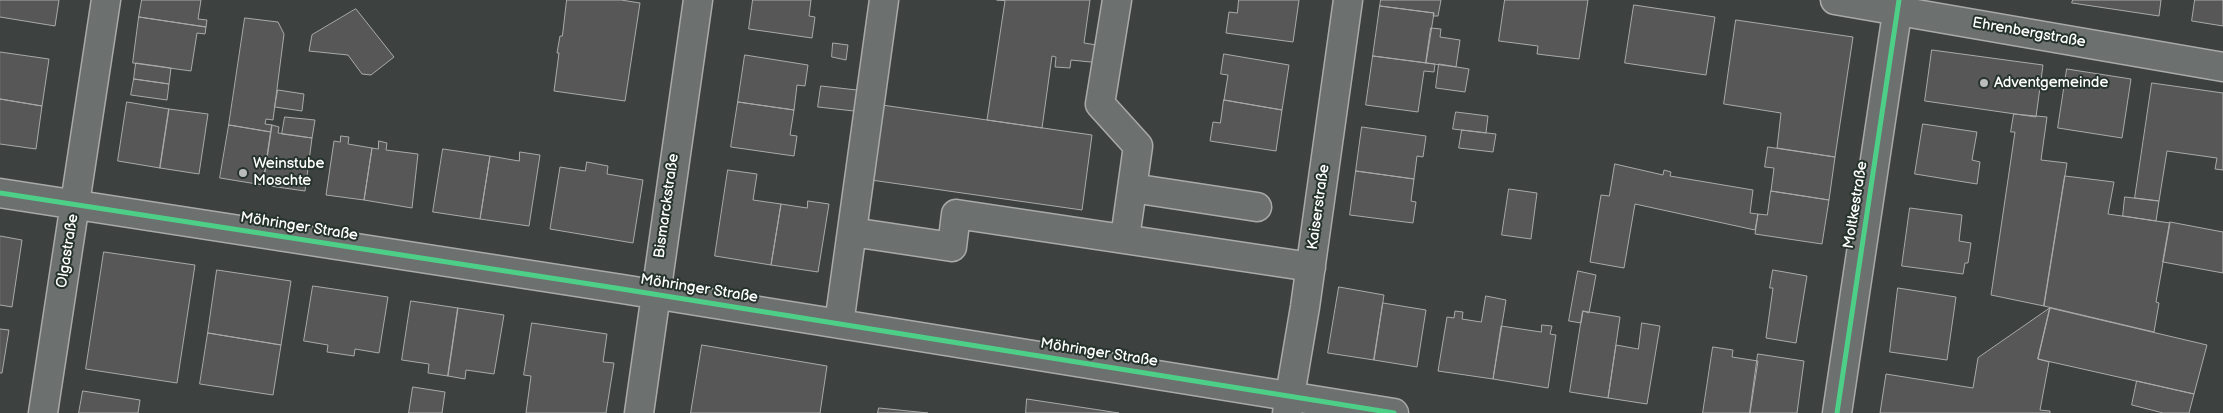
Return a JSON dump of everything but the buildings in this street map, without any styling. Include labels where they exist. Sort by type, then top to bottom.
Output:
[{"type":"street","name":"Olgastraße","points":[[43,413],[106,0]]},
{"type":"street","name":"Bismarckstraße","points":[[639,413],[698,0]]},
{"type":"street","points":[[839,324],[884,0]]},
{"type":"street","points":[[1117,0],[1100,104],[1138,146],[1126,238]]},
{"type":"street","name":"Kaiserstraße","points":[[1288,405],[1311,267],[1348,0]]},
{"type":"street","name":"Ehrenbergstraße","points":[[1835,0],[1898,5],[2223,67]]},
{"type":"street","name":"Moltkestraße","points":[[1837,413],[1898,5]]},
{"type":"street","points":[[1132,188],[1257,207]]},
{"type":"street","name":"Möhringer Straße","points":[[0,193],[839,324],[1288,405],[1394,413]]},
{"type":"street","points":[[852,232],[952,247],[956,214],[1311,267]]},
{"type":"cycle path","points":[[1837,413],[1899,0]]},
{"type":"cycle path","points":[[0,193],[622,289],[1394,413]]},
{"type":"place","name":"Adventgemeinde","points":[[1984,83]]},
{"type":"place","name":"Weinstube Moschte","points":[[243,173]]}]
